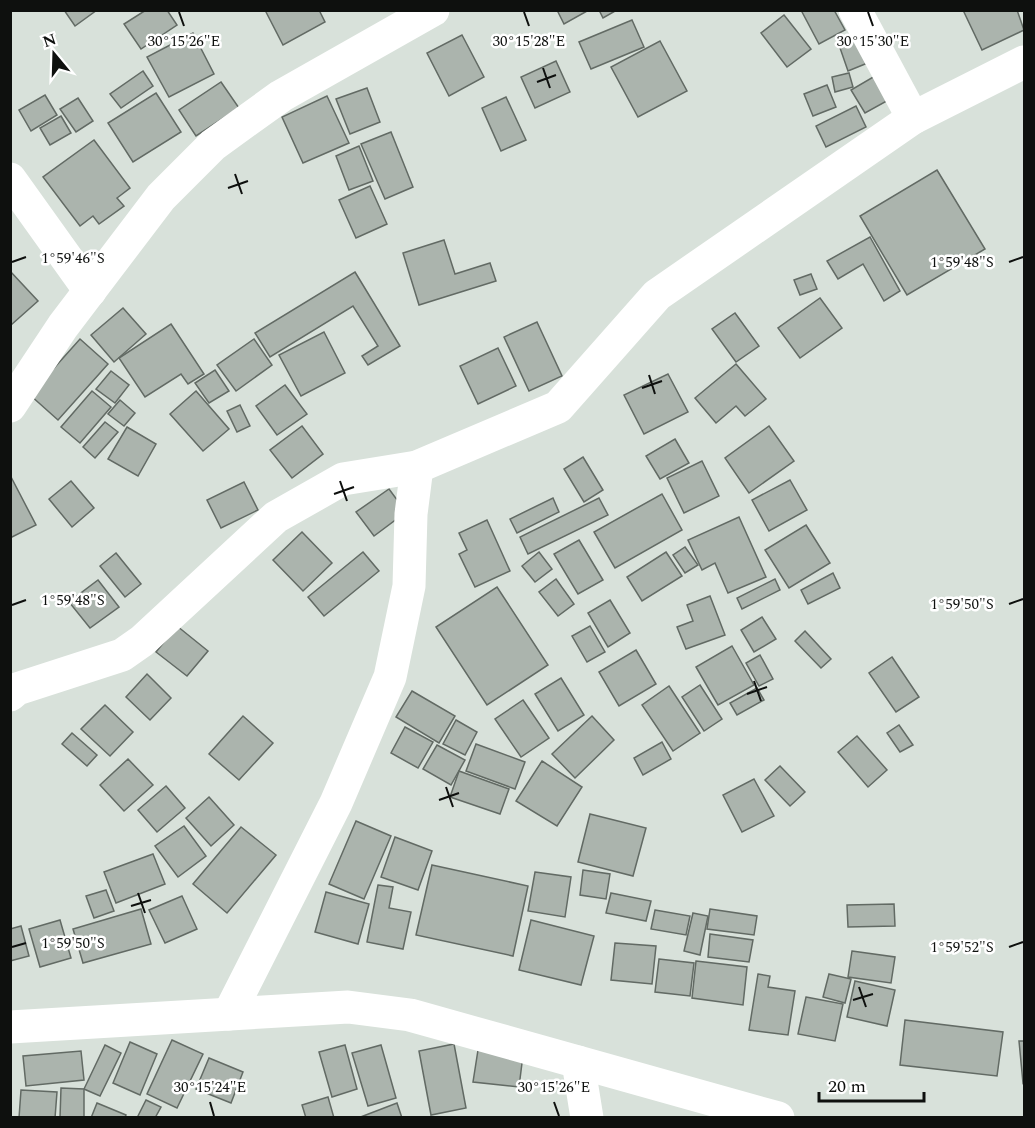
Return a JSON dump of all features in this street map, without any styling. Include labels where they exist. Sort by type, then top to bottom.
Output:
[{"type":"street","points":[[10,406],[63,326],[161,197],[213,145],[281,96],[432,10]]},
{"type":"street","points":[[855,10],[913,118]]},
{"type":"street","points":[[10,695],[17,689],[122,655],[142,641],[276,517],[343,479],[417,467],[558,407],[657,295],[913,118],[1024,62]]},
{"type":"street","points":[[10,179],[90,291]]},
{"type":"street","points":[[229,1014],[336,803],[390,677],[409,586],[411,514],[417,467]]},
{"type":"street","points":[[10,1027],[348,1007],[410,1015],[777,1118]]},
{"type":"street","points":[[578,1062],[587,1118]]},
{"type":"building","points":[[64,10],[97,10],[75,26]]},
{"type":"building","points":[[146,10],[167,10],[177,25],[141,49],[124,24]]},
{"type":"building","points":[[265,10],[319,10],[325,22],[283,45]]},
{"type":"building","points":[[557,10],[589,10],[564,24]]},
{"type":"building","points":[[599,10],[617,10],[603,18]]},
{"type":"building","points":[[801,10],[834,10],[845,30],[819,44]]},
{"type":"building","points":[[963,10],[1017,10],[1024,30],[982,50]]},
{"type":"building","points":[[784,15],[811,49],[787,67],[761,33]]},
{"type":"building","points":[[632,20],[644,47],[591,69],[579,42]]},
{"type":"building","points":[[193,33],[214,74],[169,97],[147,57]]},
{"type":"building","points":[[462,35],[484,77],[449,96],[427,53]]},
{"type":"building","points":[[861,37],[870,62],[848,71],[839,45]]},
{"type":"building","points":[[660,41],[687,91],[638,117],[611,67]]},
{"type":"building","points":[[556,61],[570,92],[535,108],[521,77]]},
{"type":"building","points":[[143,71],[153,86],[121,108],[110,94]]},
{"type":"building","points":[[849,73],[853,87],[835,92],[832,77]]},
{"type":"building","points":[[880,73],[894,97],[865,113],[851,90]]},
{"type":"building","points":[[221,82],[239,108],[196,136],[179,110]]},
{"type":"building","points":[[827,85],[836,107],[813,116],[804,94]]},
{"type":"building","points":[[367,88],[380,122],[350,134],[336,99]]},
{"type":"building","points":[[156,93],[181,132],[133,162],[108,123]]},
{"type":"building","points":[[45,95],[57,115],[31,131],[19,110]]},
{"type":"building","points":[[327,96],[349,143],[303,163],[282,117]]},
{"type":"building","points":[[506,97],[526,140],[501,151],[482,108]]},
{"type":"building","points":[[78,98],[93,121],[76,132],[60,109]]},
{"type":"building","points":[[856,106],[866,127],[826,147],[816,126]]},
{"type":"building","points":[[61,116],[71,133],[50,145],[40,128]]},
{"type":"building","points":[[391,132],[413,187],[385,199],[361,144]]},
{"type":"building","points":[[94,140],[130,188],[117,198],[124,206],[99,224],[93,216],[80,226],[43,177]]},
{"type":"building","points":[[359,146],[373,181],[349,190],[336,156]]},
{"type":"building","points":[[937,170],[985,249],[907,295],[860,216]]},
{"type":"building","points":[[370,186],[387,224],[356,238],[339,200]]},
{"type":"building","points":[[870,237],[900,291],[884,301],[863,264],[838,279],[827,261]]},
{"type":"building","points":[[444,240],[455,274],[490,263],[496,281],[419,305],[403,253]]},
{"type":"building","points":[[10,271],[38,301],[11,325],[10,324]]},
{"type":"building","points":[[355,272],[400,346],[368,365],[362,356],[378,346],[353,306],[270,357],[255,333]]},
{"type":"building","points":[[811,274],[817,289],[800,295],[794,280]]},
{"type":"building","points":[[820,298],[842,328],[800,358],[778,328]]},
{"type":"building","points":[[123,308],[146,334],[114,362],[91,335]]},
{"type":"building","points":[[735,313],[759,346],[736,362],[712,329]]},
{"type":"building","points":[[537,322],[562,376],[529,391],[504,337]]},
{"type":"building","points":[[171,324],[204,374],[188,384],[181,374],[145,397],[119,358]]},
{"type":"building","points":[[324,332],[345,373],[301,396],[279,355]]},
{"type":"building","points":[[80,339],[108,364],[58,420],[30,395]]},
{"type":"building","points":[[254,339],[272,365],[236,391],[217,365]]},
{"type":"building","points":[[498,348],[516,386],[478,404],[460,366]]},
{"type":"building","points":[[736,364],[766,399],[745,416],[736,406],[716,423],[695,398]]},
{"type":"building","points":[[215,370],[229,391],[209,403],[195,383]]},
{"type":"building","points":[[111,371],[129,385],[115,403],[96,389]]},
{"type":"building","points":[[668,374],[688,412],[644,434],[624,395]]},
{"type":"building","points":[[285,385],[307,414],[277,435],[256,406]]},
{"type":"building","points":[[92,391],[111,407],[80,443],[61,427]]},
{"type":"building","points":[[196,391],[229,429],[203,451],[170,414]]},
{"type":"building","points":[[120,400],[135,413],[124,426],[108,414]]},
{"type":"building","points":[[240,405],[250,426],[237,432],[227,411]]},
{"type":"building","points":[[105,422],[118,432],[95,458],[83,447]]},
{"type":"building","points":[[302,426],[323,454],[292,478],[270,450]]},
{"type":"building","points":[[769,426],[794,461],[749,493],[725,458]]},
{"type":"building","points":[[127,427],[156,444],[138,476],[108,459]]},
{"type":"building","points":[[675,439],[689,463],[660,479],[646,456]]},
{"type":"building","points":[[583,457],[603,490],[584,502],[564,469]]},
{"type":"building","points":[[702,461],[719,496],[684,513],[667,478]]},
{"type":"building","points":[[10,475],[36,525],[10,538]]},
{"type":"building","points":[[790,480],[807,510],[769,531],[752,500]]},
{"type":"building","points":[[71,481],[94,508],[72,527],[49,499]]},
{"type":"building","points":[[244,482],[258,510],[221,528],[207,500]]},
{"type":"building","points":[[389,489],[406,512],[374,536],[356,512]]},
{"type":"building","points":[[662,494],[682,530],[615,568],[594,532]]},
{"type":"building","points":[[553,498],[559,512],[517,533],[510,519]]},
{"type":"building","points":[[599,498],[608,515],[528,554],[520,537]]},
{"type":"building","points":[[739,517],[766,577],[728,593],[715,563],[702,570],[688,540]]},
{"type":"building","points":[[487,520],[510,571],[475,587],[459,554],[467,550],[459,533]]},
{"type":"building","points":[[806,525],[830,563],[789,588],[765,550]]},
{"type":"building","points":[[302,532],[332,563],[303,591],[273,560]]},
{"type":"building","points":[[579,540],[603,580],[578,594],[554,554]]},
{"type":"building","points":[[685,547],[698,565],[685,573],[673,555]]},
{"type":"building","points":[[363,552],[379,571],[324,616],[308,597]]},
{"type":"building","points":[[539,552],[552,569],[535,582],[522,566]]},
{"type":"building","points":[[666,552],[682,576],[642,601],[627,577]]},
{"type":"building","points":[[116,553],[141,584],[125,597],[100,566]]},
{"type":"building","points":[[833,573],[840,588],[808,604],[801,590]]},
{"type":"building","points":[[556,579],[574,604],[558,616],[539,592]]},
{"type":"building","points":[[775,579],[780,590],[742,609],[737,598]]},
{"type":"building","points":[[98,580],[119,607],[90,628],[69,602]]},
{"type":"building","points":[[497,587],[548,665],[487,705],[436,627]]},
{"type":"building","points":[[710,596],[725,635],[686,649],[677,627],[693,621],[687,605]]},
{"type":"building","points":[[610,600],[630,633],[608,647],[588,613]]},
{"type":"building","points":[[762,617],[776,639],[754,652],[741,630]]},
{"type":"building","points":[[177,626],[208,651],[187,676],[156,652]]},
{"type":"building","points":[[590,626],[605,652],[587,662],[572,636]]},
{"type":"building","points":[[805,631],[831,659],[821,668],[795,641]]},
{"type":"building","points":[[732,646],[754,685],[718,705],[696,667]]},
{"type":"building","points":[[636,650],[656,684],[619,706],[599,672]]},
{"type":"building","points":[[760,655],[773,679],[759,686],[746,663]]},
{"type":"building","points":[[892,657],[919,697],[896,712],[869,673]]},
{"type":"building","points":[[147,674],[171,698],[150,720],[126,697]]},
{"type":"building","points":[[561,678],[584,715],[558,731],[535,694]]},
{"type":"building","points":[[700,685],[722,719],[704,731],[682,697]]},
{"type":"building","points":[[669,686],[700,733],[673,751],[642,705]]},
{"type":"building","points":[[757,688],[764,700],[737,715],[730,703]]},
{"type":"building","points":[[412,691],[455,716],[439,743],[396,717]]},
{"type":"building","points":[[523,700],[549,738],[521,757],[495,719]]},
{"type":"building","points":[[105,705],[133,732],[110,756],[81,729]]},
{"type":"building","points":[[243,716],[273,743],[239,780],[209,754]]},
{"type":"building","points":[[592,716],[614,740],[575,778],[552,754]]},
{"type":"building","points":[[456,720],[477,732],[465,755],[443,744]]},
{"type":"building","points":[[899,725],[913,745],[900,752],[887,733]]},
{"type":"building","points":[[405,727],[433,742],[418,768],[391,753]]},
{"type":"building","points":[[72,733],[97,755],[87,766],[62,744]]},
{"type":"building","points":[[857,736],[887,770],[868,787],[838,752]]},
{"type":"building","points":[[662,742],[671,759],[643,775],[634,758]]},
{"type":"building","points":[[476,744],[525,762],[515,789],[466,771]]},
{"type":"building","points":[[437,745],[465,760],[451,785],[423,769]]},
{"type":"building","points":[[128,759],[153,785],[124,811],[100,785]]},
{"type":"building","points":[[542,761],[582,787],[557,826],[516,801]]},
{"type":"building","points":[[780,766],[805,792],[790,806],[765,780]]},
{"type":"building","points":[[459,771],[509,789],[500,814],[450,797]]},
{"type":"building","points":[[754,779],[774,816],[742,832],[723,795]]},
{"type":"building","points":[[166,786],[185,808],[157,832],[138,810]]},
{"type":"building","points":[[209,797],[234,825],[211,846],[186,818]]},
{"type":"building","points":[[590,814],[646,828],[633,876],[578,862]]},
{"type":"building","points":[[356,821],[391,836],[364,899],[329,884]]},
{"type":"building","points":[[184,826],[206,856],[178,877],[155,846]]},
{"type":"building","points":[[241,827],[276,855],[227,913],[193,884]]},
{"type":"building","points":[[395,837],[432,851],[418,890],[381,877]]},
{"type":"building","points":[[153,854],[165,884],[116,903],[104,872]]},
{"type":"building","points":[[432,865],[528,886],[513,956],[416,935]]},
{"type":"building","points":[[583,870],[610,874],[606,899],[580,895]]},
{"type":"building","points":[[535,872],[571,877],[565,917],[528,911]]},
{"type":"building","points":[[378,885],[393,887],[389,908],[411,912],[403,949],[367,942]]},
{"type":"building","points":[[106,890],[114,911],[94,918],[86,896]]},
{"type":"building","points":[[326,892],[369,904],[358,944],[315,932]]},
{"type":"building","points":[[611,893],[651,901],[646,921],[606,913]]},
{"type":"building","points":[[182,896],[197,929],[165,943],[149,910]]},
{"type":"building","points":[[894,904],[895,926],[848,927],[847,905]]},
{"type":"building","points":[[141,909],[151,944],[83,963],[73,929]]},
{"type":"building","points":[[710,909],[757,916],[754,935],[707,929]]},
{"type":"building","points":[[655,910],[690,916],[686,935],[651,929]]},
{"type":"building","points":[[693,913],[708,916],[700,955],[684,951]]},
{"type":"building","points":[[60,920],[71,958],[40,967],[29,929]]},
{"type":"building","points":[[531,920],[594,936],[581,985],[519,970]]},
{"type":"building","points":[[21,926],[29,956],[10,961],[10,929]]},
{"type":"building","points":[[710,934],[753,940],[749,962],[708,957]]},
{"type":"building","points":[[615,943],[656,946],[652,984],[611,980]]},
{"type":"building","points":[[852,951],[895,957],[891,983],[848,977]]},
{"type":"building","points":[[659,959],[694,963],[690,996],[655,992]]},
{"type":"building","points":[[696,961],[747,967],[743,1005],[692,998]]},
{"type":"building","points":[[758,974],[770,976],[768,987],[795,991],[788,1035],[749,1030]]},
{"type":"building","points":[[829,974],[851,979],[845,1003],[823,997]]},
{"type":"building","points":[[855,981],[895,990],[887,1026],[847,1017]]},
{"type":"building","points":[[806,997],[843,1004],[835,1041],[798,1034]]},
{"type":"building","points":[[905,1020],[1003,1032],[997,1076],[900,1065]]},
{"type":"building","points":[[172,1040],[203,1054],[177,1108],[147,1094]]},
{"type":"building","points":[[1019,1041],[1024,1041],[1023,1083]]},
{"type":"building","points":[[130,1042],[157,1054],[140,1095],[113,1083]]},
{"type":"building","points":[[454,1044],[466,1108],[431,1115],[419,1051]]},
{"type":"building","points":[[105,1045],[121,1053],[100,1096],[84,1089]]},
{"type":"building","points":[[345,1045],[357,1089],[332,1097],[319,1052]]},
{"type":"building","points":[[381,1045],[396,1098],[368,1106],[352,1053]]},
{"type":"building","points":[[478,1050],[523,1055],[519,1087],[473,1082]]},
{"type":"building","points":[[81,1051],[84,1080],[26,1086],[23,1056]]},
{"type":"building","points":[[209,1058],[243,1072],[231,1103],[196,1089]]},
{"type":"building","points":[[61,1088],[84,1089],[84,1118],[60,1118]]},
{"type":"building","points":[[21,1090],[57,1092],[55,1118],[19,1118]]},
{"type":"building","points":[[328,1097],[334,1118],[306,1118],[302,1105]]},
{"type":"building","points":[[146,1100],[161,1107],[155,1118],[137,1118]]},
{"type":"building","points":[[97,1103],[126,1115],[125,1118],[91,1118]]},
{"type":"building","points":[[397,1103],[402,1118],[358,1118]]}]
